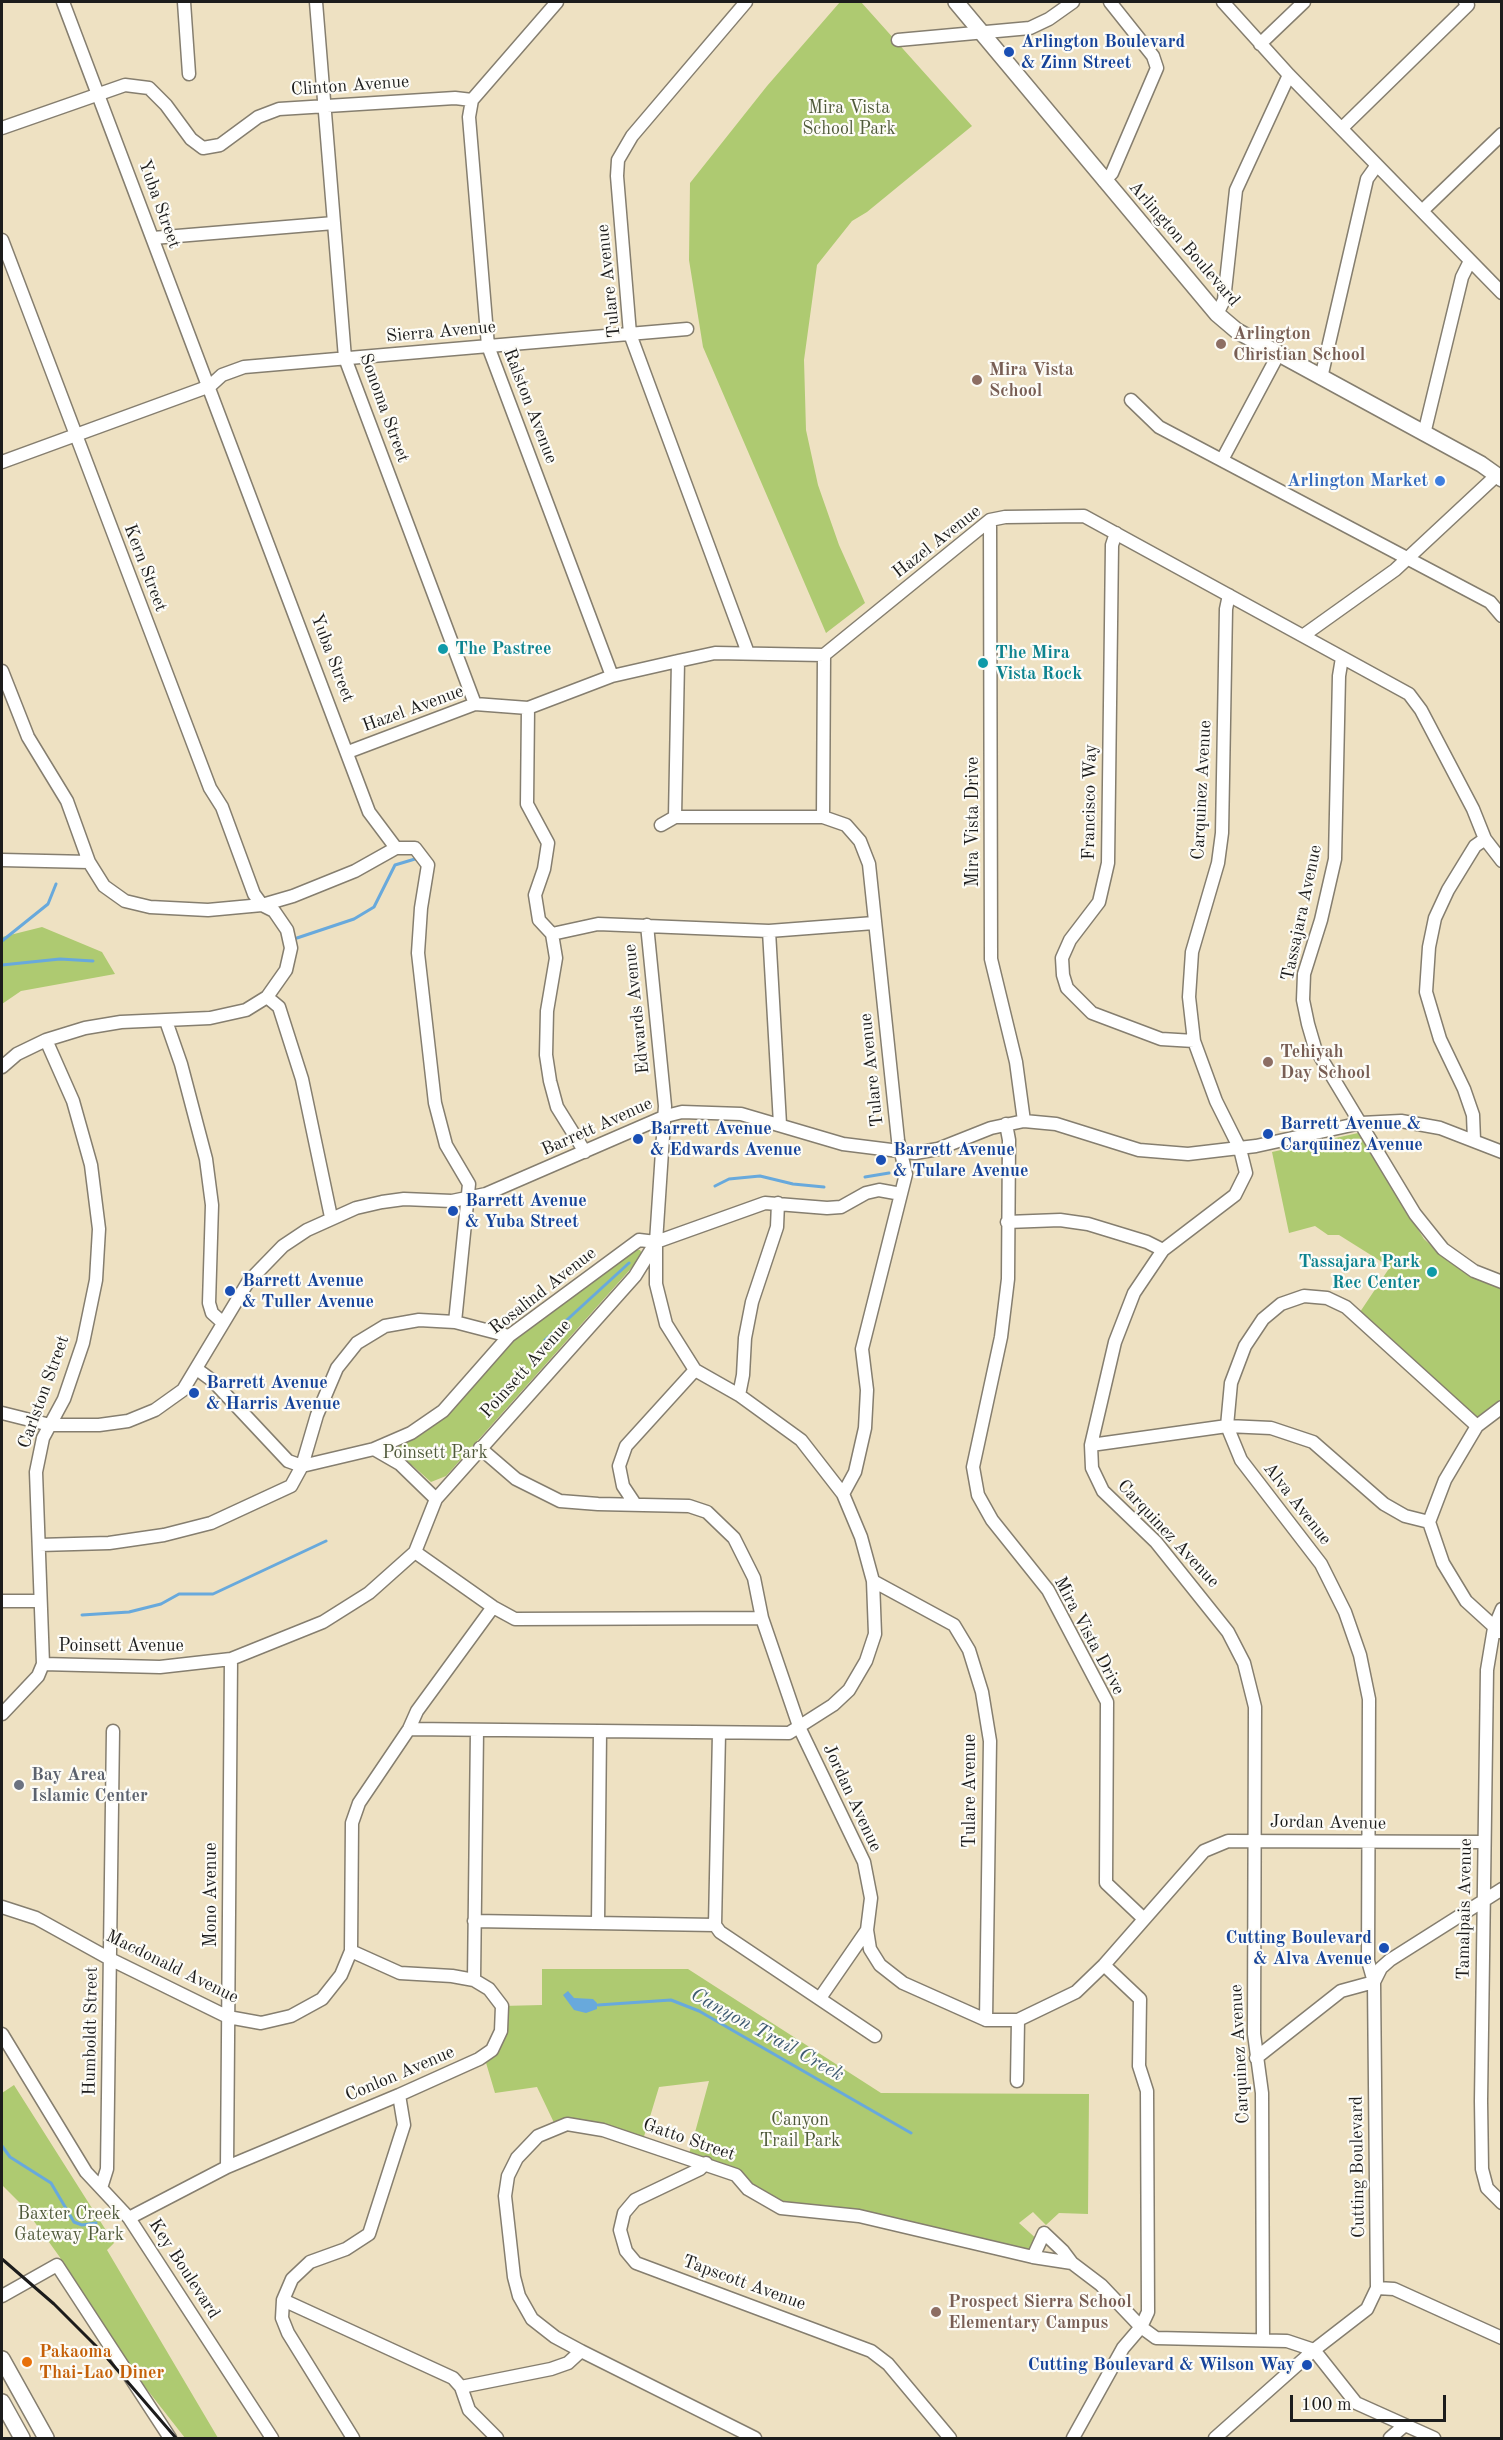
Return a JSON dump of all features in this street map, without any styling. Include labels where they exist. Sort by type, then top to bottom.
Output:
[{"type":"main road","name":"Arlington Boulevard","points":[[956,2],[1217,314],[1237,332],[1499,477]]},
{"type":"main road","points":[[2,2359],[46,2439]]},
{"type":"main road","points":[[2,2402],[22,2439]]},
{"type":"street","name":"Yuba Street","points":[[63,2],[99,92],[369,812],[396,848]]},
{"type":"street","points":[[184,2],[189,74]]},
{"type":"street","name":"Sonoma Street","points":[[316,2],[345,358],[476,704]]},
{"type":"street","points":[[472,100],[557,2]]},
{"type":"street","name":"Tulare Avenue","points":[[746,2],[632,136],[618,160],[630,334],[748,653]]},
{"type":"street","points":[[898,40],[1030,28],[1049,19],[1073,2]]},
{"type":"street","points":[[1104,181],[1112,173],[1157,68],[1153,56],[1110,2]]},
{"type":"street","points":[[1223,2],[1289,75],[1502,293]]},
{"type":"street","points":[[1260,44],[1304,2]]},
{"type":"street","points":[[1342,129],[1466,3]]},
{"type":"street","points":[[1217,314],[1224,300],[1236,190],[1289,75]]},
{"type":"street","name":"Clinton Avenue","points":[[2,128],[124,85],[148,88],[166,105],[191,139],[203,148],[220,145],[258,117],[279,109],[455,98],[472,100]]},
{"type":"street","name":"Ralston Avenue","points":[[472,100],[469,117],[488,346],[612,676]]},
{"type":"street","points":[[1422,211],[1502,134]]},
{"type":"street","points":[[1321,378],[1367,179],[1377,165]]},
{"type":"street","points":[[153,238],[334,223]]},
{"type":"street","name":"Kern Street","points":[[2,240],[210,788],[222,807],[254,894],[262,905],[274,911],[286,930],[291,948],[286,970],[267,997]]},
{"type":"street","points":[[1425,434],[1462,277],[1470,261]]},
{"type":"street","name":"Sierra Avenue","points":[[2,462],[210,386],[222,375],[244,367],[687,329]]},
{"type":"street","points":[[1222,460],[1278,355]]},
{"type":"street","points":[[1131,400],[1159,427],[1490,603],[1502,616]]},
{"type":"street","points":[[1304,635],[1407,559],[1499,477]]},
{"type":"street","name":"Hazel Avenue","points":[[348,752],[476,704],[528,708],[612,676],[715,653],[824,655],[990,520],[1005,517],[1084,516],[1409,694],[1421,710],[1473,809],[1485,839],[1502,861]]},
{"type":"street","name":"Mira Vista Drive","points":[[990,520],[991,959],[1016,1062],[1024,1121]]},
{"type":"street","name":"Francisco Way","points":[[1116,533],[1112,545],[1108,863],[1099,902],[1070,940],[1062,958],[1063,975],[1067,988],[1092,1013],[1161,1039],[1194,1041]]},
{"type":"street","name":"Carquinez Avenue","points":[[1229,595],[1226,609],[1222,833],[1216,873],[1192,952],[1189,997],[1194,1041],[1216,1101],[1246,1162],[1246,1173],[1235,1195],[1163,1250],[1134,1293],[1115,1342],[1091,1445],[1092,1468],[1102,1491],[1156,1542],[1208,1604],[1244,1662],[1255,1707],[1254,2034],[1262,2093],[1263,2340]]},
{"type":"street","points":[[661,825],[675,817],[823,817],[824,655]]},
{"type":"street","name":"Tassajara Avenue","points":[[1342,658],[1339,676],[1335,859],[1321,920],[1304,974],[1303,1000],[1315,1048],[1415,1214],[1443,1249],[1474,1271],[1502,1282]]},
{"type":"street","points":[[675,817],[678,661]]},
{"type":"street","points":[[2,671],[28,737],[67,801],[89,862],[104,886],[125,901],[150,907],[208,910],[262,905],[325,885],[396,848],[415,848],[428,865],[421,908],[418,953],[423,1010],[441,1130],[446,1145],[469,1184],[455,1322]]},
{"type":"street","points":[[528,708],[527,804],[548,843],[544,869],[535,895],[539,920],[552,934],[556,958],[547,1011],[546,1055],[557,1107],[585,1152]]},
{"type":"street","name":"Tulare Avenue","points":[[823,817],[846,825],[860,840],[869,864],[898,1140],[906,1174],[861,1349],[867,1390],[865,1428],[855,1472],[843,1494]]},
{"type":"street","points":[[1474,1140],[1473,1115],[1464,1089],[1440,1038],[1426,992],[1429,946],[1436,918],[1448,890],[1475,846],[1485,839]]},
{"type":"street","points":[[2,860],[89,862]]},
{"type":"street","points":[[552,934],[598,924],[769,931],[874,923]]},
{"type":"street","name":"Edwards Avenue","points":[[647,925],[666,1116],[656,1242],[656,1284],[666,1324],[695,1370],[739,1395],[801,1440],[843,1494],[861,1537],[873,1581],[875,1634],[866,1661],[849,1690],[800,1729]]},
{"type":"street","points":[[769,931],[780,1124]]},
{"type":"street","points":[[2,1067],[17,1054],[46,1040],[85,1028],[121,1022],[210,1018],[246,1010],[267,997],[279,1007],[302,1079],[331,1217]]},
{"type":"street","points":[[166,1021],[181,1064],[206,1159],[212,1205],[209,1303],[212,1313],[222,1322]]},
{"type":"street","name":"Carlston Street","points":[[43,1664],[36,1472],[43,1438],[64,1399],[82,1343],[96,1280],[99,1229],[92,1165],[73,1101],[46,1040]]},
{"type":"street","name":"Barrett Avenue","points":[[2,1413],[50,1425],[99,1425],[128,1421],[155,1410],[183,1390],[198,1370],[238,1296],[264,1263],[307,1230],[331,1217],[382,1202],[404,1199],[467,1200],[666,1116],[682,1112],[721,1111],[780,1124],[843,1144],[902,1152],[938,1149],[1006,1124],[1024,1121],[1056,1124],[1139,1150],[1188,1154],[1240,1149],[1361,1123],[1401,1121],[1440,1128],[1502,1152]]},
{"type":"street","name":"Mira Vista Drive","points":[[1006,1124],[1009,1140],[1008,1280],[1001,1337],[973,1467],[978,1495],[992,1520],[1048,1590],[1107,1702],[1106,1883],[1144,1919]]},
{"type":"street","points":[[656,1242],[765,1203],[827,1208],[841,1207],[866,1193],[879,1190],[902,1194]]},
{"type":"street","points":[[739,1395],[745,1338],[752,1302],[777,1227],[778,1203]]},
{"type":"street","points":[[1007,1222],[1060,1220],[1088,1224],[1147,1242],[1163,1250]]},
{"type":"street","name":"Rosalind Avenue","points":[[302,1466],[374,1449],[411,1433],[443,1411],[509,1336],[639,1240],[656,1242]]},
{"type":"street","name":"Poinsett Avenue","points":[[43,1664],[160,1667],[231,1659],[323,1622],[369,1593],[416,1552],[436,1498],[635,1275],[656,1242]]},
{"type":"street","name":"Alva Avenue","points":[[1374,1982],[1368,1961],[1369,1699],[1360,1655],[1349,1622],[1321,1564],[1241,1460],[1227,1426],[1230,1383],[1245,1346],[1263,1319],[1281,1304],[1304,1296],[1327,1298],[1346,1307],[1477,1426]]},
{"type":"street","points":[[39,1545],[108,1543],[164,1535],[210,1523],[291,1486],[302,1466],[317,1416],[337,1368],[357,1343],[385,1326],[419,1320],[455,1322],[509,1336]]},
{"type":"street","points":[[198,1370],[213,1382],[288,1461],[302,1466]]},
{"type":"street","points":[[635,1504],[623,1486],[619,1466],[626,1446],[695,1370]]},
{"type":"street","points":[[1498,1631],[1466,1601],[1443,1563],[1429,1522],[1445,1480],[1477,1426],[1502,1407]]},
{"type":"street","points":[[1091,1445],[1227,1426],[1271,1428],[1313,1442],[1384,1504],[1405,1516],[1429,1522]]},
{"type":"street","name":"Jordan Avenue","points":[[480,1448],[516,1479],[560,1501],[689,1506],[707,1512],[734,1538],[754,1578],[762,1618],[800,1729],[864,1862],[871,1898],[867,1930],[870,1949],[880,1965],[903,1983],[986,2020],[1018,2020],[1076,1992],[1104,1965],[1204,1851],[1228,1841],[1484,1842]]},
{"type":"street","points":[[374,1449],[400,1464],[436,1498]]},
{"type":"street","points":[[416,1552],[493,1607],[515,1619],[762,1618]]},
{"type":"street","name":"Tulare Avenue","points":[[873,1581],[954,1625],[969,1650],[982,1692],[990,1741],[986,2020]]},
{"type":"street","points":[[2,1601],[40,1601]]},
{"type":"street","points":[[493,1607],[417,1711],[409,1729],[718,1733],[789,1733],[800,1729]]},
{"type":"street","name":"Tamalpais Avenue","points":[[1502,1609],[1487,1670],[1482,2169],[1487,2188],[1502,2204]]},
{"type":"street","name":"Mono Avenue","points":[[227,2167],[231,1659]]},
{"type":"street","points":[[2,1714],[38,1677],[43,1664]]},
{"type":"street","name":"Macdonald Avenue","points":[[2,1907],[36,1918],[110,1959],[228,2017],[261,2023],[291,2016],[322,1999],[341,1975],[351,1951],[352,1823],[358,1803],[409,1729]]},
{"type":"street","points":[[351,1951],[400,1973],[474,1980],[477,1730]]},
{"type":"street","name":"Humboldt Street","points":[[101,2188],[107,2169],[113,1731]]},
{"type":"street","points":[[598,1923],[600,1732]]},
{"type":"street","points":[[718,1733],[715,1924],[720,1932],[875,2036]]},
{"type":"street","points":[[1257,2058],[1341,1991],[1374,1982],[1381,1968],[1390,1960],[1502,1889]]},
{"type":"street","points":[[474,1922],[715,1924]]},
{"type":"street","points":[[820,1998],[867,1930]]},
{"type":"street","points":[[1073,2439],[1123,2348],[1141,2327],[1148,2312],[1147,2091],[1139,2066],[1140,1999],[1104,1965]]},
{"type":"street","name":"Conlon Avenue","points":[[129,2218],[227,2167],[479,2059],[492,2050],[501,2031],[502,2006],[489,1989],[474,1980]]},
{"type":"street","name":"Cutting Boulevard","points":[[1374,1982],[1377,2288]]},
{"type":"street","points":[[1017,2081],[1018,2020]]},
{"type":"street","name":"Key Boulevard","points":[[2,2034],[86,2172],[129,2218],[272,2439]]},
{"type":"street","points":[[353,2439],[288,2333],[282,2318],[283,2300],[292,2279],[310,2262],[346,2249],[369,2234],[404,2125],[399,2095]]},
{"type":"street","name":"Gatto Street","points":[[755,2439],[581,2351],[555,2337],[532,2319],[519,2296],[514,2277],[505,2196],[508,2176],[517,2158],[538,2136],[567,2124],[603,2130],[736,2175],[748,2189],[781,2208],[859,2216],[1033,2257],[1071,2263]]},
{"type":"street","name":"Tapscott Avenue","points":[[706,2163],[700,2169],[635,2200],[624,2213],[620,2230],[626,2251],[636,2262],[871,2351],[888,2364],[950,2439]]},
{"type":"street","points":[[1033,2257],[1044,2233],[1064,2251],[1071,2263],[1101,2285],[1141,2327],[1156,2338],[1287,2341],[1314,2349],[1351,2399],[1434,2439]]},
{"type":"street","points":[[2,2296],[57,2265],[170,2439]]},
{"type":"street","points":[[1215,2439],[1314,2349],[1367,2309],[1377,2288],[1394,2289],[1502,2338]]},
{"type":"street","points":[[283,2300],[453,2378],[460,2387],[469,2410],[497,2439]]},
{"type":"street","points":[[460,2387],[551,2369],[568,2363],[581,2351]]},
{"type":"street","points":[[1390,2439],[1405,2425]]},
{"type":"green space","name":"Mira Vista School Park","points":[[840,2],[861,2],[972,126],[867,212],[852,221],[817,265],[804,360],[806,430],[818,485],[839,545],[865,603],[826,633],[703,347],[689,260],[690,183],[767,86]]},
{"type":"green space","points":[[42,927],[102,952],[115,974],[21,991],[2,1004],[2,937]]},
{"type":"green space","points":[[1358,1133],[1424,1239],[1435,1249],[1501,1279],[1501,1399],[1475,1419],[1360,1312],[1390,1267],[1339,1235],[1328,1235],[1315,1226],[1289,1233],[1272,1152]]},
{"type":"green space","name":"Poinsett Park","points":[[635,1250],[640,1250],[643,1255],[446,1476],[431,1482],[413,1466],[397,1457],[393,1450],[395,1446],[412,1438],[514,1339]]},
{"type":"green space","name":"Canyon Trail Park","points":[[542,1969],[688,1969],[881,2093],[1089,2094],[1088,2214],[1059,2213],[1046,2225],[1033,2212],[1019,2223],[1040,2242],[1033,2257],[867,2218],[781,2208],[736,2175],[688,2158],[709,2081],[659,2087],[642,2143],[620,2135],[557,2129],[537,2087],[495,2093],[484,2056],[492,2050],[502,2006],[542,2005]]},
{"type":"green space","name":"Baxter Creek Gateway Park","points":[[14,2085],[114,2243],[107,2250],[218,2438],[185,2438],[138,2378],[59,2256],[23,2206],[2,2185],[2,2093]]},
{"type":"water","points":[[568,1991],[574,1998],[593,1999],[597,2003],[597,2009],[586,2013],[574,2010],[563,1995]]},
{"type":"waterway","points":[[297,938],[354,919],[374,907],[395,865],[415,859]]},
{"type":"waterway","points":[[2,941],[48,904],[56,884]]},
{"type":"waterway","points":[[2,965],[60,959],[93,961]]},
{"type":"waterway","points":[[865,1177],[889,1173]]},
{"type":"waterway","points":[[715,1186],[729,1179],[760,1176],[793,1184],[824,1187]]},
{"type":"waterway","points":[[545,1340],[629,1263]]},
{"type":"waterway","points":[[82,1615],[129,1612],[161,1604],[179,1594],[213,1594],[326,1541]]},
{"type":"waterway","name":"Canyon Trail Creek","points":[[598,2005],[671,2000],[699,2011],[911,2133]]},
{"type":"waterway","points":[[2,2146],[10,2157],[51,2183],[74,2222],[82,2225],[96,2223]]},
{"type":"railway","points":[[2,2259],[54,2304],[101,2351],[176,2438]]},
{"type":"place","name":"Arlington Boulevard & Zinn Street","points":[[1009,52]]},
{"type":"place","name":"Arlington Christian School","points":[[1221,344]]},
{"type":"place","name":"Mira Vista School","points":[[977,380]]},
{"type":"place","name":"Arlington Market","points":[[1440,481]]},
{"type":"place","name":"The Pastree","points":[[443,649]]},
{"type":"place","name":"The Mira Vista Rock","points":[[983,663]]},
{"type":"place","name":"Tehiyah Day School","points":[[1268,1062]]},
{"type":"place","name":"Barrett Avenue & Carquinez Avenue","points":[[1268,1134]]},
{"type":"place","name":"Barrett Avenue & Edwards Avenue","points":[[638,1139]]},
{"type":"place","name":"Barrett Avenue & Tulare Avenue","points":[[881,1160]]},
{"type":"place","name":"Barrett Avenue & Yuba Street","points":[[453,1211]]},
{"type":"place","name":"Tassajara Park Rec Center","points":[[1432,1272]]},
{"type":"place","name":"Barrett Avenue & Tuller Avenue","points":[[230,1291]]},
{"type":"place","name":"Barrett Avenue & Harris Avenue","points":[[194,1393]]},
{"type":"place","name":"Bay Area Islamic Center","points":[[19,1785]]},
{"type":"place","name":"Cutting Boulevard & Alva Avenue","points":[[1384,1948]]},
{"type":"place","name":"Prospect Sierra School Elementary Campus","points":[[936,2312]]},
{"type":"place","name":"Pakaoma Thai-Lao Diner","points":[[27,2362]]},
{"type":"place","name":"Cutting Boulevard & Wilson Way","points":[[1307,2365]]}]
